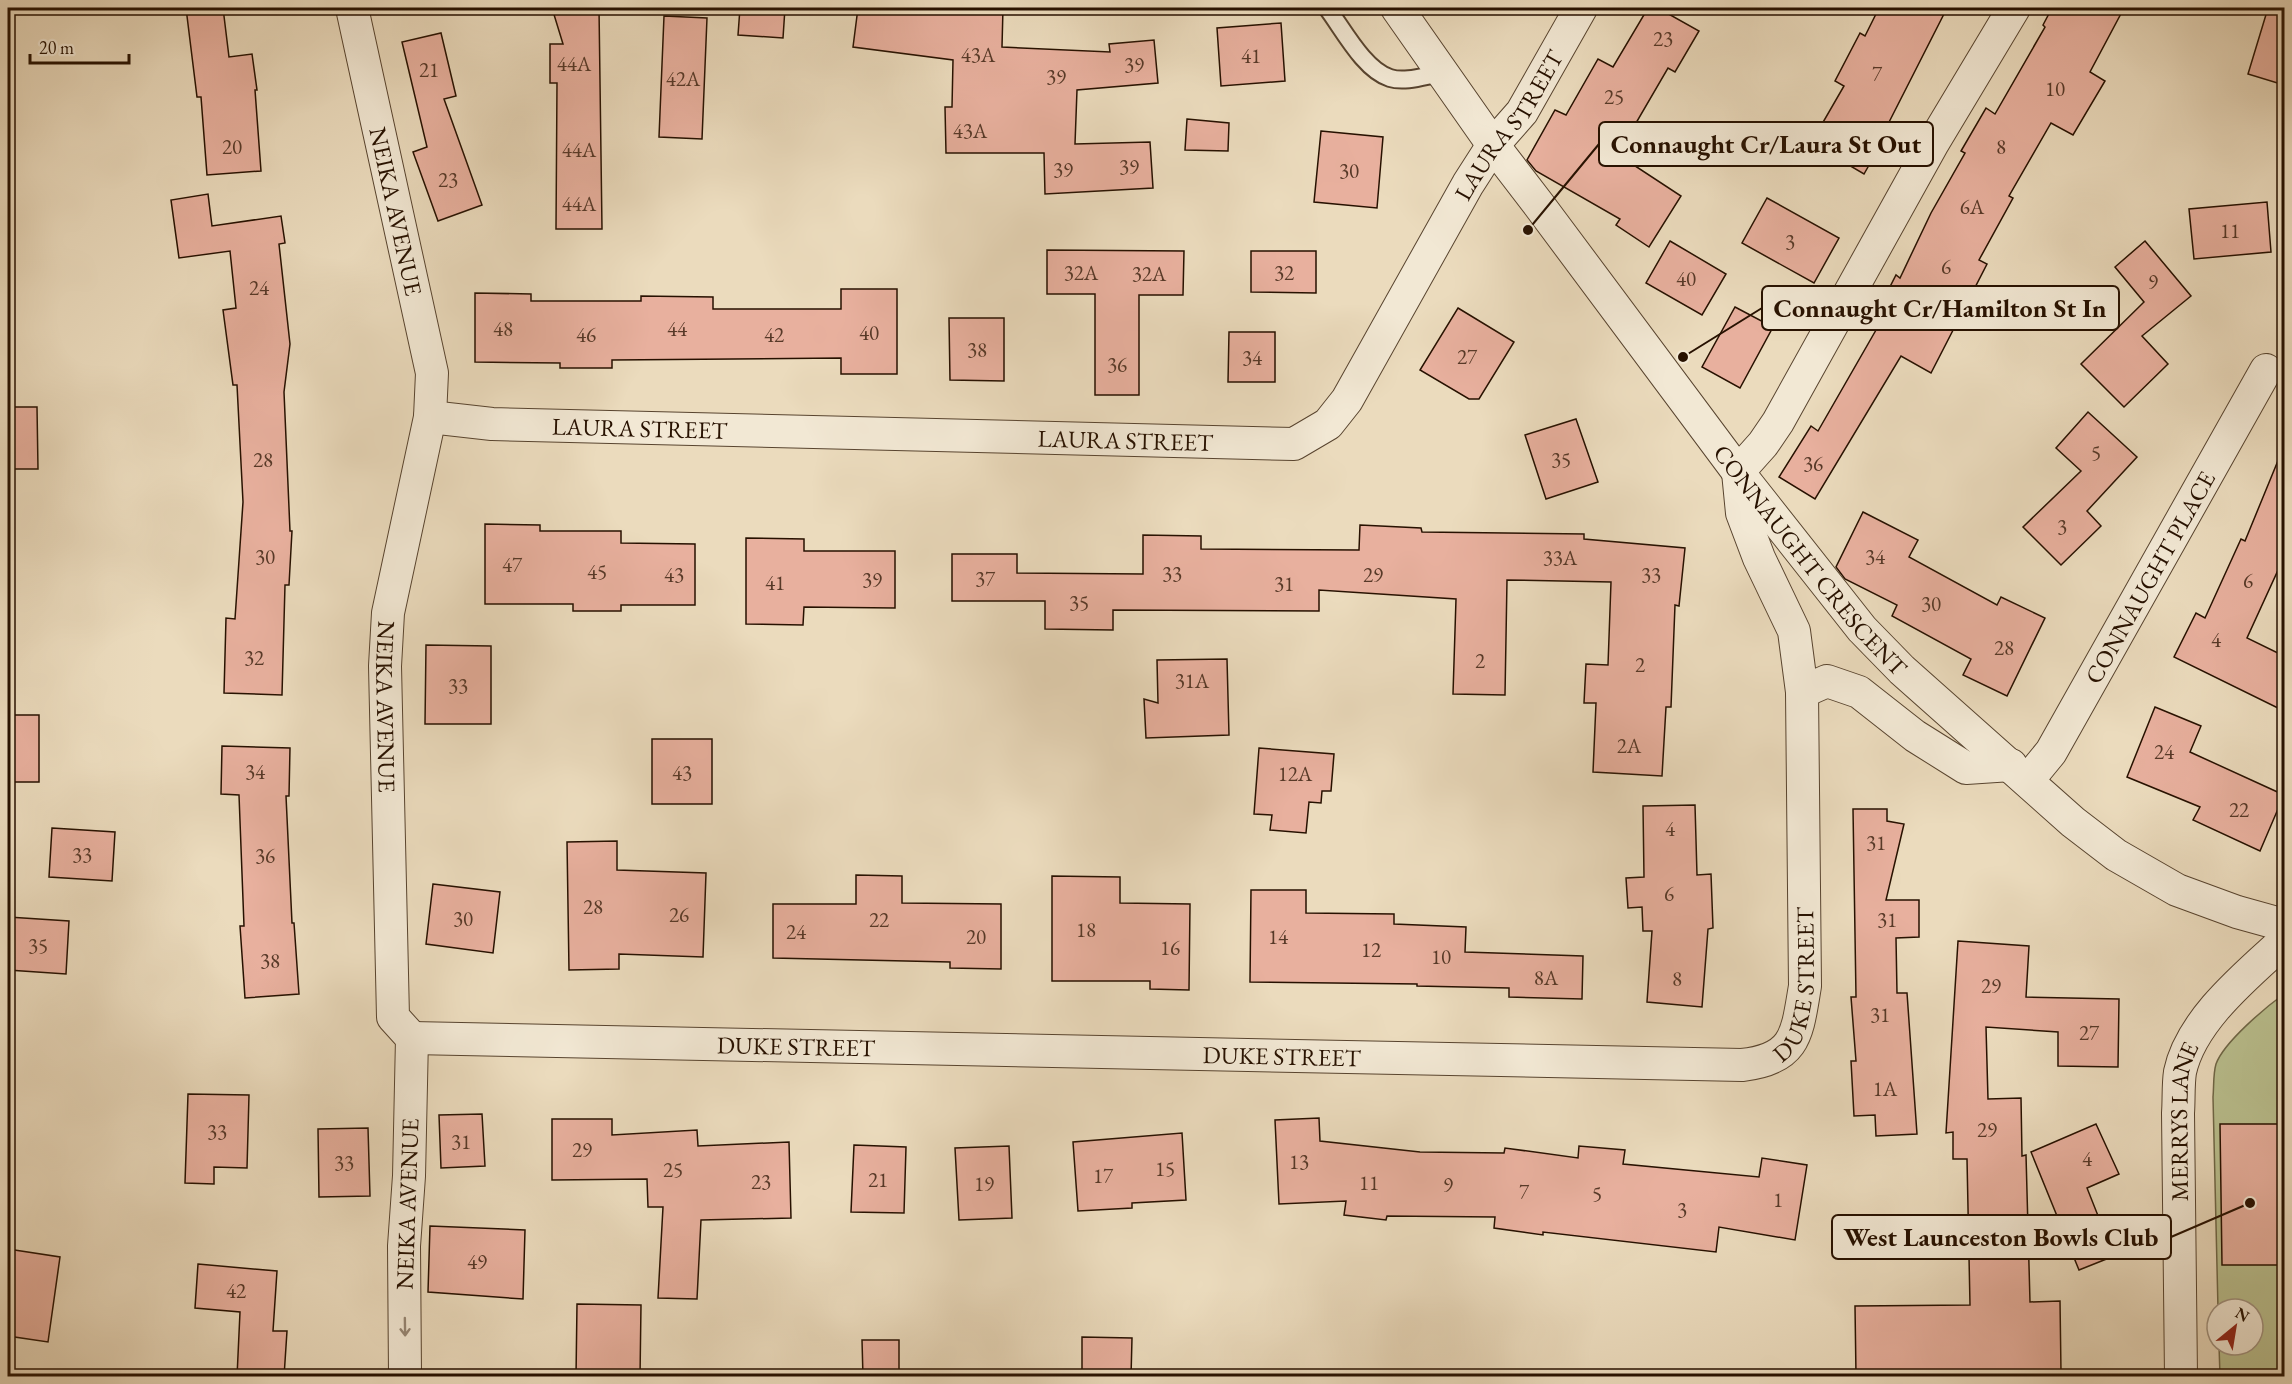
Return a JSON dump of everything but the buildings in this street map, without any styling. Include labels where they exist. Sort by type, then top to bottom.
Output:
[{"type":"street","name":"NEIKA AVENUE","points":[[352,8],[432,373],[430,417],[388,614],[385,666],[393,1017],[412,1038],[409,1176],[404,1246],[405,1377]]},
{"type":"street","name":"CONNAUGHT CRESCENT","points":[[1397,8],[1492,145],[1539,204],[1738,472],[1862,629],[1902,670],[2020,772],[2073,822],[2116,855],[2177,890],[2237,912],[2284,925]]},
{"type":"street","name":"LAURA STREET","points":[[430,417],[492,424],[1293,444],[1328,424],[1347,399],[1492,145],[1522,112],[1581,8]]},
{"type":"street","points":[[1738,472],[1763,444],[1778,422],[1933,143],[2014,8]]},
{"type":"street","name":"CONNAUGHT PLACE","points":[[2020,772],[2051,752],[2266,370]]},
{"type":"street","name":"DUKE STREET","points":[[412,1038],[1742,1065],[1764,1062],[1786,1049],[1798,1024],[1805,986],[1802,692],[1794,631],[1759,558],[1742,513],[1738,472]]},
{"type":"street","points":[[1802,692],[1827,681],[1859,692],[1915,736],[1966,768],[2020,772]]},
{"type":"street","name":"MERRYS LANE","points":[[2181,1377],[2178,1113],[2180,1072],[2191,1042],[2211,1014],[2284,941]]},
{"type":"lane","points":[[1328,8],[1371,67],[1390,78],[1404,79],[1442,73]]},
{"type":"green space","points":[[2284,994],[2284,1376],[2220,1376],[2219,1357],[2265,1357],[2265,1297],[2218,1297],[2213,1097],[2215,1068],[2220,1055],[2257,1016]]},
{"type":"place","name":"Connaught Cr/Laura St Out","points":[[1528,230]]},
{"type":"place","name":"Connaught Cr/Hamilton St In","points":[[1683,357]]},
{"type":"place","name":"West Launceston Bowls Club","points":[[2250,1203]]}]
